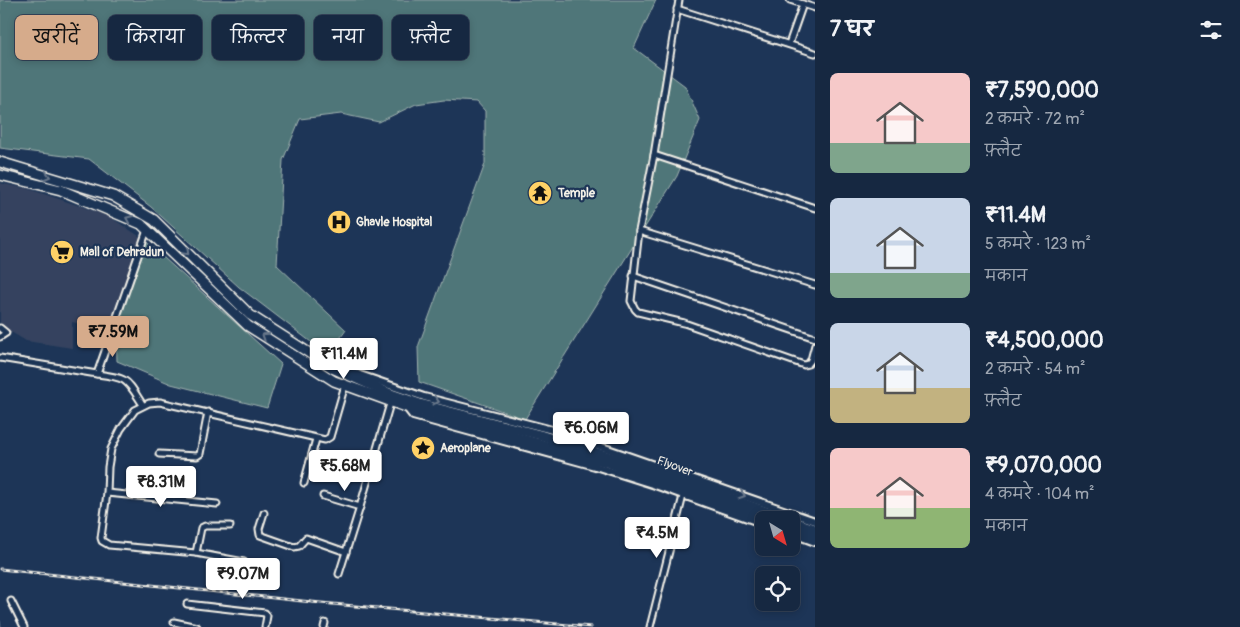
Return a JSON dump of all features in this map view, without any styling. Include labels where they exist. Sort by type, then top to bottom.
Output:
[{"type":"highway","points":[[0,162],[113,196],[154,220],[250,315],[334,369],[391,394],[406,404]]},
{"type":"highway","points":[[0,175],[61,190],[141,224],[248,326],[334,381],[344,385],[391,394]]},
{"type":"highway","name":"Flyover","points":[[406,404],[451,420],[673,482],[755,515]]},
{"type":"highway","name":"Flyover","points":[[406,404],[540,435],[762,511]]},
{"type":"highway","name":"Flyover","points":[[800,524],[815,530]]},
{"type":"highway","points":[[800,531],[815,537]]},
{"type":"street","points":[[679,0],[654,155],[639,231],[630,301],[638,312],[684,323],[804,365],[808,364],[811,360],[815,345]]},
{"type":"street","points":[[790,0],[815,8]]},
{"type":"street","points":[[789,44],[803,4]]},
{"type":"street","points":[[677,9],[815,53]]},
{"type":"street","points":[[654,155],[815,208]]},
{"type":"street","points":[[97,374],[147,230]]},
{"type":"street","points":[[639,231],[815,285]]},
{"type":"street","points":[[633,276],[815,338]]},
{"type":"street","points":[[0,328],[6,333],[0,337]]},
{"type":"street","points":[[0,358],[118,377],[126,380],[131,385],[143,405]]},
{"type":"street","points":[[244,562],[196,553],[105,544],[101,538],[108,493],[108,466],[111,449],[135,410],[143,405],[160,402],[325,440],[330,437],[344,385]]},
{"type":"street","points":[[339,574],[360,507],[391,394],[424,398],[556,431],[815,521]]},
{"type":"street","points":[[406,404],[413,416],[595,466],[755,521]]},
{"type":"street","points":[[159,454],[197,456],[200,454],[208,412]]},
{"type":"street","points":[[304,483],[316,439]]},
{"type":"street","points":[[108,493],[217,504]]},
{"type":"street","points":[[323,496],[360,507]]},
{"type":"street","points":[[650,627],[683,496]]},
{"type":"street","points":[[264,514],[259,529],[260,535],[294,547],[299,546],[304,539],[308,538],[346,552]]},
{"type":"street","points":[[196,553],[201,528],[205,526],[230,526]]},
{"type":"street","points":[[800,537],[815,542]]},
{"type":"street","points":[[11,601],[24,627]]},
{"type":"street","points":[[187,604],[265,613],[267,616],[264,627]]},
{"type":"street","points":[[174,622],[197,627]]},
{"type":"shaded area","points":[[0,183],[29,189],[107,215],[142,238],[109,331],[72,322],[72,348],[26,341],[0,323]]},
{"type":"green space","points":[[0,0],[656,0],[634,48],[685,86],[700,120],[677,176],[525,419],[419,382],[418,347],[485,164],[485,111],[477,102],[444,100],[416,104],[379,122],[341,114],[300,119],[283,160],[277,265],[346,330],[328,355],[239,287],[151,207],[89,159],[0,148]]},
{"type":"green space","points":[[142,238],[281,364],[267,408],[171,384],[117,361],[116,330]]},
{"type":"waterway","points":[[0,621],[1,627]]},
{"type":"railway","points":[[0,569],[321,603],[591,627]]},
{"type":"place","name":"Temple","points":[[540,193]]},
{"type":"place","name":"Ghavle Hospital","points":[[339,222]]},
{"type":"place","name":"Mall of Dehradun","points":[[62,252]]},
{"type":"place","name":"Aeroplane","points":[[423,448]]}]
